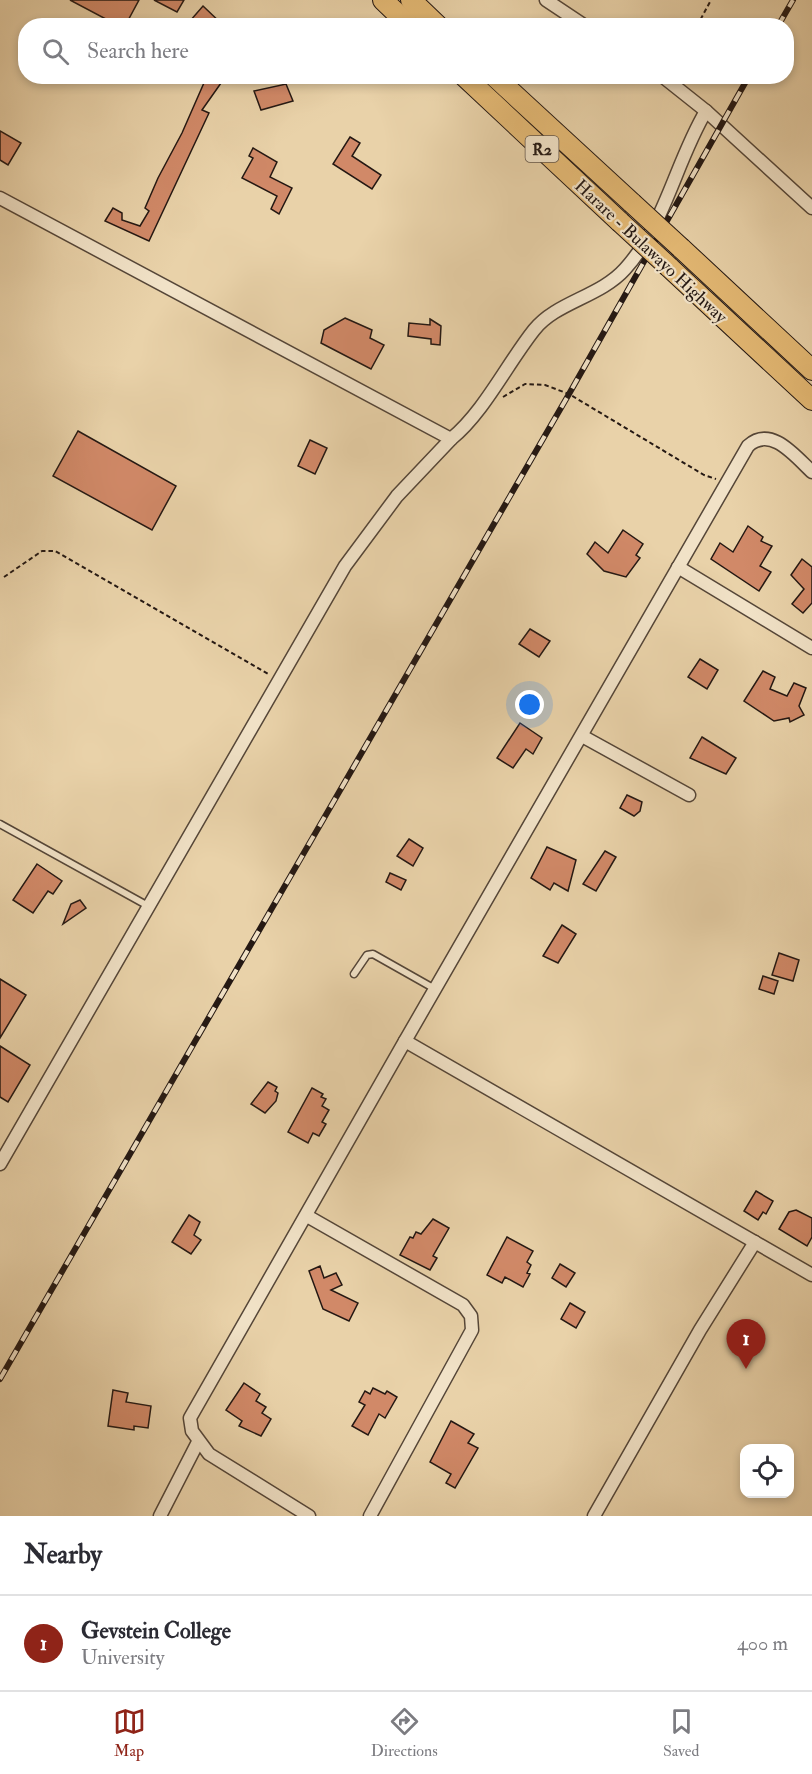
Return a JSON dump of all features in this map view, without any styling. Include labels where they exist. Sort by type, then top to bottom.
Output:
[{"type":"highway","points":[[383,0],[402,18]]},
{"type":"highway","points":[[411,0],[430,18]]},
{"type":"highway","name":"Harare - Bulawayo Highway","points":[[473,84],[812,400]]},
{"type":"highway","name":"Harare - Bulawayo Highway","points":[[503,84],[812,370]]},
{"type":"street","points":[[546,0],[573,18]]},
{"type":"street","points":[[672,84],[706,111],[812,208]]},
{"type":"street","points":[[0,1164],[356,550],[397,495],[467,424],[539,324],[601,288],[625,269],[663,206],[690,137],[706,111]]},
{"type":"street","points":[[0,198],[451,439]]},
{"type":"street","points":[[309,1516],[209,1454],[192,1431],[190,1418],[748,446],[765,437],[782,445],[812,472]]},
{"type":"street","points":[[678,567],[812,648]]},
{"type":"street","points":[[582,736],[689,795]]},
{"type":"street","points":[[405,1041],[812,1275]]},
{"type":"street","points":[[307,1216],[463,1305],[471,1316],[472,1330],[370,1516]]},
{"type":"street","points":[[594,1516],[700,1330],[755,1242]]},
{"type":"street","points":[[160,1516],[198,1442]]},
{"type":"lane","points":[[0,824],[150,908]]},
{"type":"lane","points":[[354,974],[367,955],[374,954],[435,989]]},
{"type":"path","points":[[701,18],[711,0]]},
{"type":"path","points":[[481,404],[507,395],[525,384],[545,385],[569,394],[704,475],[726,482]]},
{"type":"path","points":[[4,577],[42,551],[55,551],[281,681]]},
{"type":"building","points":[[70,0],[139,0],[129,18],[104,18]]},
{"type":"building","points":[[154,0],[184,0],[177,12]]},
{"type":"building","points":[[203,6],[216,18],[193,18]]},
{"type":"building","points":[[203,84],[220,84],[202,110],[209,113],[149,241],[105,221],[113,208],[122,213],[122,220],[140,226],[149,211],[145,208],[158,178],[182,133]]},
{"type":"building","points":[[286,84],[293,101],[261,110],[254,91]]},
{"type":"building","points":[[0,131],[21,143],[8,165],[0,160]]},
{"type":"building","points":[[350,137],[360,143],[352,156],[381,175],[372,189],[333,164]]},
{"type":"building","points":[[253,148],[277,162],[270,177],[292,188],[279,214],[271,209],[277,196],[242,178],[253,158],[249,156]]},
{"type":"building","points":[[345,318],[372,330],[370,338],[384,345],[371,369],[321,343],[324,330]]},
{"type":"building","points":[[430,319],[441,326],[440,345],[431,344],[431,339],[408,336],[409,323],[430,325]]},
{"type":"building","points":[[78,431],[176,486],[152,530],[53,476]]},
{"type":"building","points":[[310,440],[327,448],[315,474],[298,466]]},
{"type":"building","points":[[748,526],[763,537],[761,541],[772,546],[760,566],[771,572],[759,591],[711,559],[720,543],[733,552]]},
{"type":"building","points":[[623,530],[643,544],[636,555],[640,558],[626,577],[604,571],[587,554],[595,542],[608,553]]},
{"type":"building","points":[[802,559],[812,567],[812,603],[803,613],[792,604],[804,589],[791,575]]},
{"type":"building","points":[[530,629],[550,641],[539,657],[519,644]]},
{"type":"building","points":[[700,659],[718,670],[707,689],[688,677]]},
{"type":"building","points":[[763,671],[775,677],[770,689],[787,696],[794,683],[806,688],[799,706],[804,715],[790,722],[789,718],[774,721],[744,701]]},
{"type":"building","points":[[520,723],[542,738],[533,754],[526,749],[513,768],[497,758]]},
{"type":"building","points":[[702,737],[736,758],[726,774],[690,758]]},
{"type":"building","points":[[627,795],[642,802],[640,811],[634,816],[620,808]]},
{"type":"building","points":[[409,839],[423,848],[413,866],[397,856]]},
{"type":"building","points":[[547,847],[576,860],[568,891],[554,883],[550,890],[531,878]]},
{"type":"building","points":[[605,851],[616,857],[596,891],[583,884]]},
{"type":"building","points":[[37,864],[62,881],[53,894],[48,891],[33,913],[13,900]]},
{"type":"building","points":[[390,873],[406,880],[401,890],[386,882]]},
{"type":"building","points":[[80,900],[86,908],[63,924],[71,904]]},
{"type":"building","points":[[562,925],[576,934],[558,963],[543,956]]},
{"type":"building","points":[[779,953],[799,960],[793,981],[772,975]]},
{"type":"building","points":[[763,976],[778,981],[774,994],[759,989]]},
{"type":"building","points":[[0,979],[26,995],[0,1038]]},
{"type":"building","points":[[0,1046],[30,1065],[8,1102],[0,1097]]},
{"type":"building","points":[[268,1082],[277,1087],[275,1091],[278,1093],[276,1101],[265,1113],[251,1104]]},
{"type":"building","points":[[312,1088],[323,1094],[321,1097],[326,1099],[322,1106],[329,1110],[322,1122],[326,1124],[319,1136],[313,1133],[308,1143],[288,1132]]},
{"type":"building","points":[[756,1191],[773,1201],[766,1214],[763,1212],[758,1220],[744,1211]]},
{"type":"building","points":[[796,1210],[812,1218],[812,1237],[807,1246],[779,1229],[789,1212]]},
{"type":"building","points":[[189,1215],[200,1222],[194,1235],[201,1240],[191,1254],[172,1242]]},
{"type":"building","points":[[433,1219],[449,1228],[433,1256],[437,1258],[430,1270],[400,1255],[410,1237],[413,1238],[416,1232],[421,1234]]},
{"type":"building","points":[[507,1237],[533,1251],[527,1262],[531,1265],[527,1273],[530,1274],[523,1287],[505,1277],[502,1283],[487,1275]]},
{"type":"building","points":[[560,1264],[575,1273],[566,1287],[552,1278]]},
{"type":"building","points":[[320,1266],[324,1278],[336,1273],[342,1285],[331,1290],[358,1303],[349,1321],[323,1309],[309,1271]]},
{"type":"building","points":[[570,1303],[585,1312],[576,1328],[561,1319]]},
{"type":"building","points":[[244,1383],[260,1394],[256,1401],[266,1407],[262,1413],[271,1419],[261,1436],[239,1426],[242,1421],[226,1410]]},
{"type":"building","points":[[373,1388],[385,1394],[387,1391],[397,1397],[385,1418],[379,1414],[368,1435],[352,1426],[365,1405],[359,1402],[365,1391],[370,1394]]},
{"type":"building","points":[[113,1390],[128,1393],[126,1402],[151,1406],[148,1428],[134,1426],[134,1430],[108,1426]]},
{"type":"building","points":[[451,1421],[474,1434],[468,1443],[478,1448],[455,1488],[446,1483],[451,1474],[430,1462]]},
{"type":"railway","points":[[783,18],[793,0]]},
{"type":"railway","points":[[0,1379],[569,394],[744,84]]},
{"type":"place","name":"Gevstein College","points":[[746,1369]]}]
